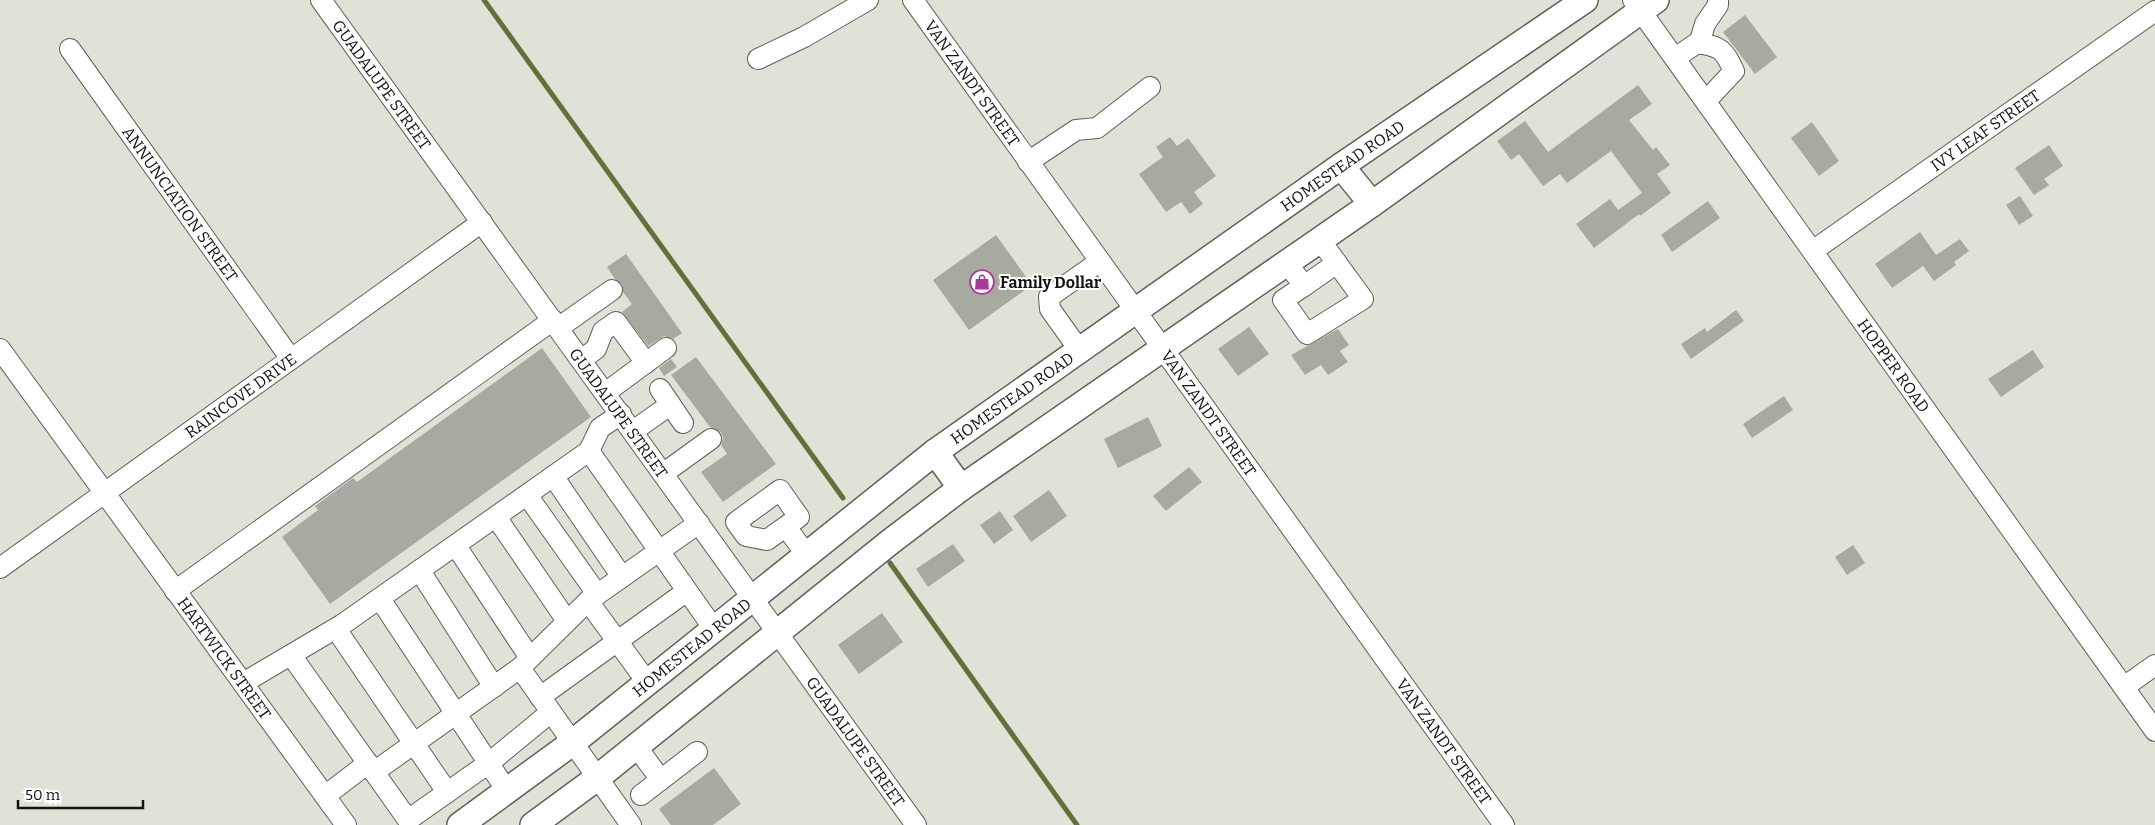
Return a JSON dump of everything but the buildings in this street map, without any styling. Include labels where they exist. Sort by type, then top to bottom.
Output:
[{"type":"main road","name":"HOMESTEAD ROAD","points":[[460,825],[572,743],[935,452],[1135,313],[1341,166],[1585,0]]},
{"type":"main road","points":[[541,822],[961,488],[1163,351],[1372,204],[1644,4]]},
{"type":"main road","points":[[1341,166],[1372,204]]},
{"type":"main road","points":[[935,452],[961,488]]},
{"type":"street","name":"GUADALUPE STREET","points":[[321,0],[664,473],[916,825]]},
{"type":"street","points":[[758,58],[811,34],[868,0]]},
{"type":"street","name":"VAN ZANDT STREET","points":[[913,0],[1135,313],[1504,825]]},
{"type":"street","points":[[1699,44],[1706,24],[1718,5],[1718,0]]},
{"type":"street","name":"HOPPER ROAD","points":[[1644,4],[1676,58],[2155,731]]},
{"type":"street","name":"IVY LEAF STREET","points":[[1814,250],[2155,11]]},
{"type":"street","points":[[1676,58],[1699,44],[1714,46],[1725,52],[1734,71],[1706,100]]},
{"type":"street","name":"ANNUNCIATION STREET","points":[[70,49],[291,359]]},
{"type":"street","points":[[1028,162],[1076,130],[1097,128],[1150,87]]},
{"type":"street","name":"RAINCOVE DRIVE","points":[[0,568],[482,222]]},
{"type":"street","points":[[1320,240],[1337,263],[1363,299],[1307,334],[1283,300],[1337,263]]},
{"type":"street","points":[[1080,351],[1050,309],[1049,297],[1099,262]]},
{"type":"street","points":[[1287,263],[1304,286]]},
{"type":"street","points":[[175,591],[556,324],[612,290]]},
{"type":"street","points":[[581,360],[596,349],[603,331],[616,322],[646,363]]},
{"type":"street","points":[[605,393],[666,348]]},
{"type":"street","name":"HARTWICK STREET","points":[[0,349],[346,825]]},
{"type":"street","points":[[633,432],[665,397],[683,423]]},
{"type":"street","points":[[243,683],[336,629],[420,572],[589,451],[600,428],[620,414]]},
{"type":"street","points":[[664,473],[711,439]]},
{"type":"street","points":[[589,451],[714,629]]},
{"type":"street","points":[[553,476],[622,577]]},
{"type":"street","points":[[780,490],[799,518],[786,527],[767,540],[746,536],[736,522],[780,490]]},
{"type":"street","points":[[527,495],[617,641],[647,682]]},
{"type":"street","points":[[496,517],[567,621]]},
{"type":"street","points":[[325,796],[371,767],[414,744],[494,687],[525,663],[592,598],[699,523]]},
{"type":"street","points":[[786,527],[806,554]]},
{"type":"street","points":[[717,547],[742,529]]},
{"type":"street","points":[[456,546],[525,663],[545,705],[596,778],[620,821]]},
{"type":"street","points":[[420,572],[494,687]]},
{"type":"street","points":[[291,655],[408,820],[489,763],[545,705],[617,641],[687,591]]},
{"type":"street","points":[[380,599],[508,791]]},
{"type":"street","points":[[336,629],[447,792]]},
{"type":"street","points":[[2124,687],[2155,665]]},
{"type":"street","points":[[636,746],[661,780]]},
{"type":"street","points":[[642,795],[697,752]]},
{"type":"waterway","points":[[484,0],[843,498]]},
{"type":"waterway","points":[[890,563],[1077,825]]},
{"type":"place","name":"Family Dollar","points":[[982,282]]}]
